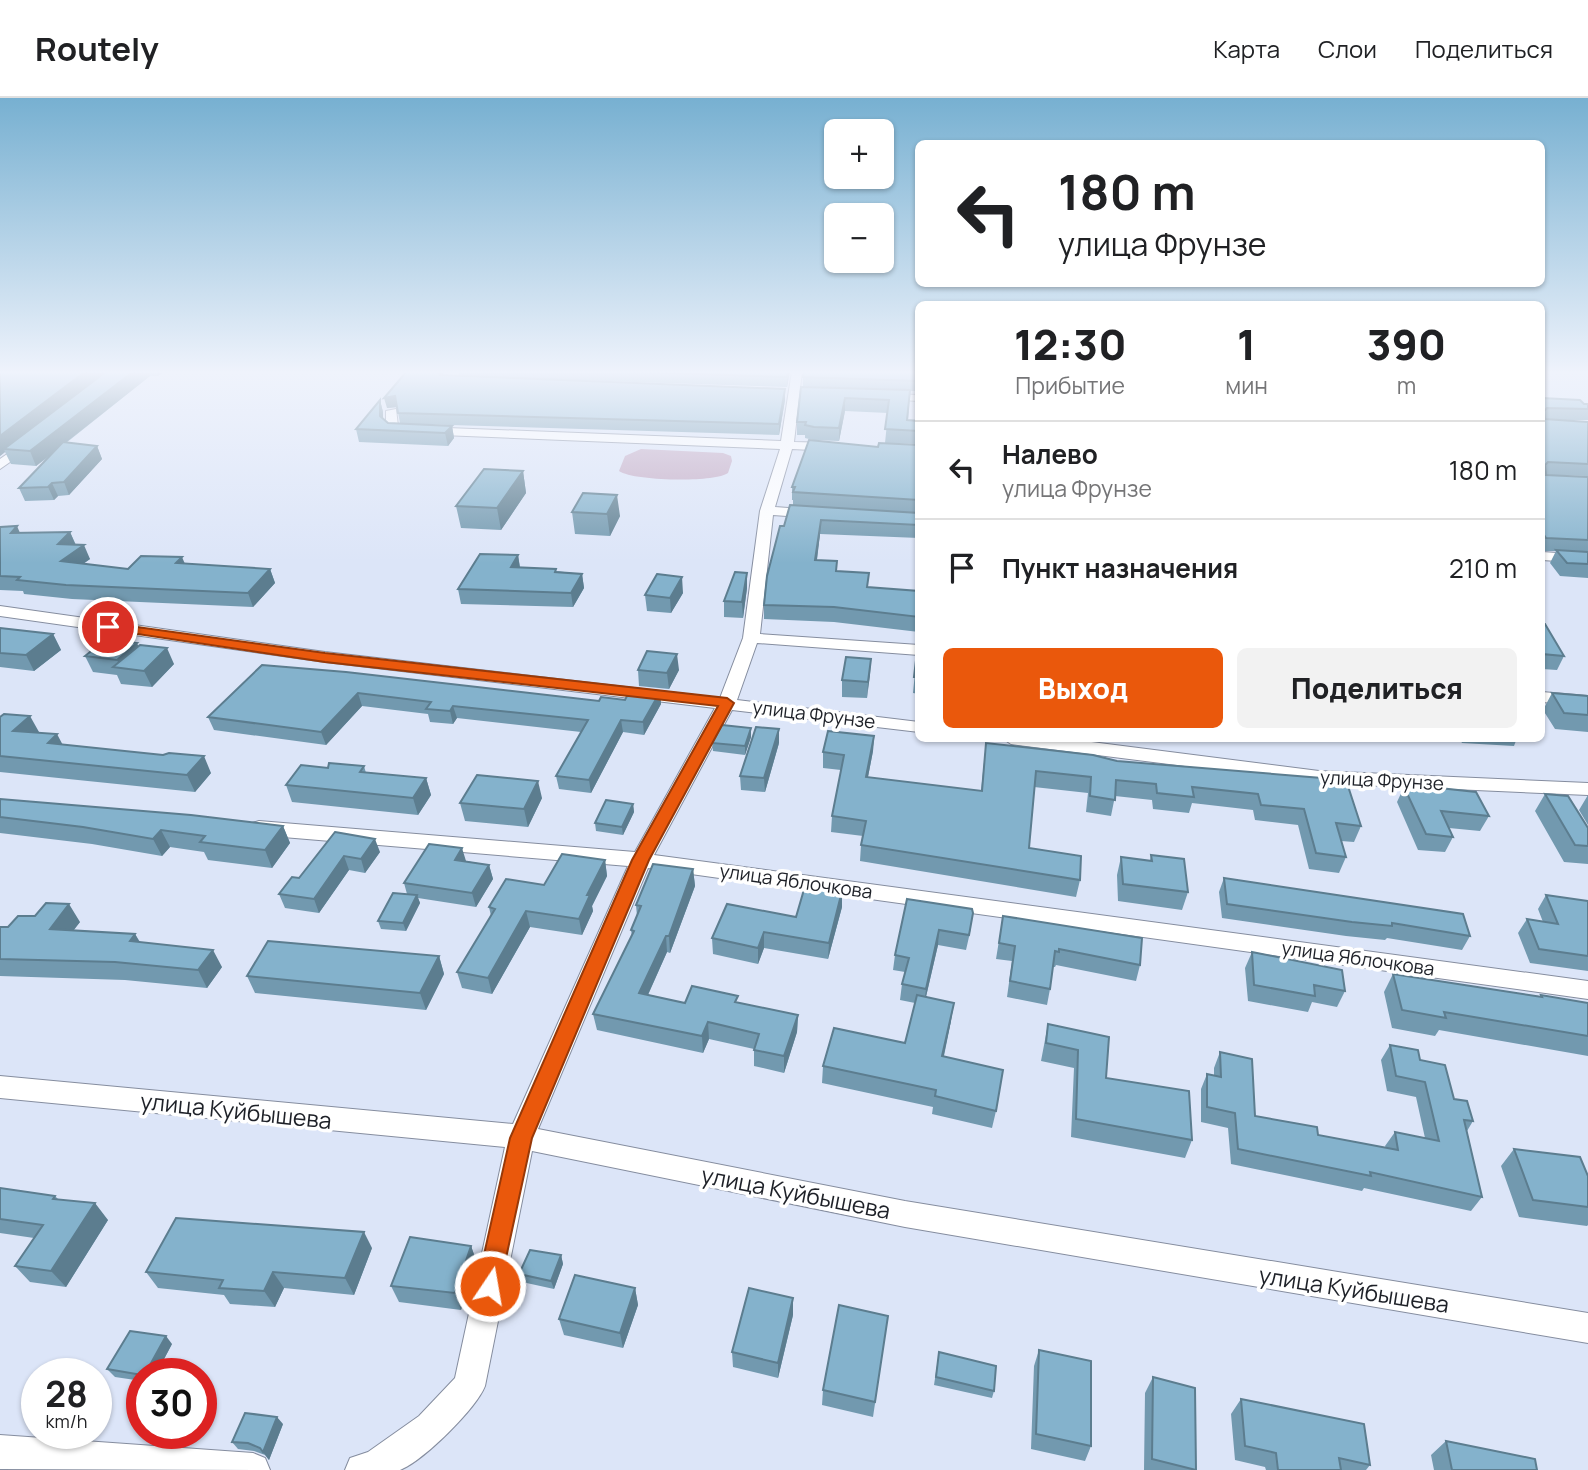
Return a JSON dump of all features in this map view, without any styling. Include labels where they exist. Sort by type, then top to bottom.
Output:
[{"type":"street","points":[[0,465],[39,435]]},
{"type":"street","points":[[541,435],[840,447]]},
{"type":"street","points":[[362,1470],[374,1468],[431,1429],[469,1386],[521,1138],[641,860],[727,703],[751,638],[767,511],[788,435]]},
{"type":"street","points":[[767,511],[836,515]]},
{"type":"street","points":[[1545,556],[1588,559]]},
{"type":"street","name":"улица Фрунзе","points":[[0,611],[325,657],[915,726]]},
{"type":"street","points":[[751,638],[915,650]]},
{"type":"street","points":[[1545,697],[1588,701]]},
{"type":"street","name":"улица Фрунзе","points":[[1043,742],[1319,777],[1588,789]]},
{"type":"street","name":"улица Яблочкова","points":[[237,826],[641,860],[1588,990]]},
{"type":"street","name":"улица Куйбышева","points":[[0,1087],[521,1138],[905,1214],[1588,1328]]},
{"type":"street","points":[[0,1452],[253,1470]]},
{"type":"shaded area","points":[[641,449],[723,453],[731,456],[732,461],[728,473],[707,478],[656,479],[619,471],[625,456]]},
{"type":"building","points":[[22,435],[51,435],[30,451],[4,449]]},
{"type":"building","points":[[1545,435],[1588,435],[1588,464],[1548,462],[1545,465]]},
{"type":"building","points":[[809,440],[878,447],[879,443],[915,445],[915,500],[793,492],[795,487],[792,487]]},
{"type":"building","points":[[63,442],[97,446],[64,482],[52,483],[48,487],[19,488]]},
{"type":"building","points":[[1545,465],[1546,475],[1588,477],[1588,540],[1546,538]]},
{"type":"building","points":[[484,469],[523,471],[497,508],[456,506]]},
{"type":"building","points":[[583,493],[617,495],[607,514],[572,512]]},
{"type":"building","points":[[790,505],[915,513],[915,525],[821,520],[815,560],[837,561],[836,571],[869,573],[867,587],[915,591],[915,617],[834,607],[764,605],[767,576],[780,526],[784,526]]},
{"type":"building","points":[[17,526],[11,533],[70,532],[58,544],[84,545],[61,561],[128,569],[141,556],[182,557],[176,563],[270,569],[248,593],[66,585],[17,580],[20,577],[0,576],[0,527]]},
{"type":"building","points":[[1556,550],[1588,552],[1588,564],[1567,563]]},
{"type":"building","points":[[480,554],[518,555],[511,567],[556,569],[555,572],[582,574],[571,593],[458,589]]},
{"type":"building","points":[[735,572],[747,573],[742,602],[724,601]]},
{"type":"building","points":[[657,574],[682,577],[670,598],[645,595]]},
{"type":"building","points":[[1545,624],[1564,656],[1545,654]]},
{"type":"building","points":[[0,628],[53,634],[26,655],[0,653]]},
{"type":"building","points":[[105,640],[137,643],[117,660],[85,656]]},
{"type":"building","points":[[140,645],[167,648],[144,671],[113,667]]},
{"type":"building","points":[[647,651],[677,654],[667,673],[638,670]]},
{"type":"building","points":[[846,657],[871,659],[868,682],[842,680]]},
{"type":"building","points":[[262,665],[599,701],[601,697],[625,700],[631,688],[660,692],[643,722],[621,720],[589,780],[556,776],[588,720],[453,706],[450,711],[426,709],[431,702],[358,693],[321,732],[208,717]]},
{"type":"building","points":[[1552,693],[1588,696],[1588,715],[1564,713]]},
{"type":"building","points":[[4,714],[30,716],[13,731],[57,734],[48,743],[163,755],[169,753],[204,756],[187,775],[0,756],[0,717]]},
{"type":"building","points":[[722,725],[751,728],[745,746],[712,743]]},
{"type":"building","points":[[756,727],[779,729],[764,778],[740,776]]},
{"type":"building","points":[[828,731],[874,736],[866,777],[982,791],[986,743],[1093,755],[1117,761],[1346,780],[1361,826],[1336,823],[1346,857],[1316,853],[1304,809],[1261,805],[1258,794],[1192,787],[1194,797],[1157,793],[1156,784],[1116,780],[1115,800],[1090,796],[1091,777],[1036,771],[1029,848],[1081,856],[1080,880],[861,845],[866,821],[832,816],[844,755],[823,752]]},
{"type":"building","points":[[329,763],[364,766],[360,772],[426,778],[413,798],[286,785],[301,765],[328,768]]},
{"type":"building","points":[[477,775],[538,781],[524,809],[460,803]]},
{"type":"building","points":[[1404,787],[1476,792],[1489,816],[1441,811],[1453,837],[1426,834]]},
{"type":"building","points":[[1545,794],[1568,796],[1588,828],[1588,846],[1575,845]]},
{"type":"building","points":[[0,799],[191,815],[283,826],[265,850],[200,842],[205,836],[161,830],[153,839],[0,817]]},
{"type":"building","points":[[606,800],[633,804],[622,827],[595,823]]},
{"type":"building","points":[[335,832],[375,839],[361,859],[344,856],[314,899],[279,894],[292,877],[299,878]]},
{"type":"building","points":[[429,844],[462,848],[455,860],[489,865],[472,893],[404,883]]},
{"type":"building","points":[[562,854],[605,860],[587,895],[590,895],[579,919],[526,911],[488,978],[457,972],[495,909],[489,907],[506,879],[544,885]]},
{"type":"building","points":[[1151,855],[1184,859],[1188,892],[1123,884],[1121,857],[1152,861]]},
{"type":"building","points":[[653,864],[693,869],[669,936],[666,936],[639,993],[685,1003],[692,986],[738,996],[735,1002],[798,1015],[784,1056],[754,1050],[759,1034],[708,1022],[702,1036],[593,1014],[634,931],[631,930],[641,906],[636,905]]},
{"type":"building","points":[[1224,878],[1463,914],[1470,936],[1392,923],[1392,926],[1352,922],[1227,904]]},
{"type":"building","points":[[805,886],[842,891],[829,943],[764,932],[758,948],[712,938],[727,904],[796,917]]},
{"type":"building","points":[[393,893],[417,895],[403,923],[378,921]]},
{"type":"building","points":[[1546,895],[1588,901],[1588,956],[1539,949],[1527,919],[1558,924]]},
{"type":"building","points":[[907,899],[972,909],[973,913],[969,935],[939,930],[926,989],[902,984],[909,958],[895,955]]},
{"type":"building","points":[[46,903],[69,904],[50,929],[135,934],[130,941],[213,950],[198,970],[115,962],[0,959],[0,927],[8,927],[18,916],[35,916]]},
{"type":"building","points":[[1003,916],[1142,938],[1140,965],[1059,949],[1059,952],[1055,951],[1050,989],[1010,981],[1015,946],[999,943]]},
{"type":"building","points":[[268,941],[439,956],[420,993],[247,976]]},
{"type":"building","points":[[1252,952],[1342,970],[1345,991],[1314,985],[1315,996],[1254,985]]},
{"type":"building","points":[[1393,974],[1588,1003],[1588,1036],[1444,1012],[1446,1018],[1402,1010]]},
{"type":"building","points":[[917,995],[954,1003],[942,1056],[1003,1070],[996,1111],[935,1096],[936,1090],[823,1066],[834,1028],[905,1043]]},
{"type":"building","points":[[1048,1024],[1109,1037],[1106,1078],[1189,1091],[1192,1140],[1076,1119],[1078,1050],[1046,1043]]},
{"type":"building","points":[[1390,1045],[1418,1050],[1420,1060],[1445,1065],[1454,1099],[1467,1101],[1473,1121],[1464,1120],[1482,1197],[1370,1172],[1371,1176],[1238,1149],[1235,1113],[1207,1107],[1207,1074],[1221,1077],[1220,1052],[1252,1059],[1255,1116],[1317,1127],[1318,1135],[1398,1150],[1395,1132],[1439,1141],[1425,1082],[1396,1076]]},
{"type":"building","points":[[1514,1149],[1580,1157],[1588,1176],[1588,1207],[1533,1200]]},
{"type":"building","points":[[0,1188],[55,1196],[53,1199],[95,1203],[51,1271],[15,1266],[43,1225],[0,1219]]},
{"type":"building","points":[[176,1218],[364,1232],[345,1278],[273,1272],[264,1291],[219,1288],[223,1280],[146,1272]]},
{"type":"building","points":[[410,1237],[471,1246],[455,1293],[391,1286]]},
{"type":"building","points":[[530,1250],[561,1255],[551,1281],[519,1274]]},
{"type":"building","points":[[575,1275],[635,1288],[620,1333],[559,1319]]},
{"type":"building","points":[[749,1288],[793,1298],[778,1363],[732,1352]]},
{"type":"building","points":[[839,1305],[888,1316],[875,1402],[823,1390]]},
{"type":"building","points":[[130,1331],[166,1336],[154,1358],[126,1358],[126,1372],[112,1370],[112,1361]]},
{"type":"building","points":[[1039,1350],[1091,1361],[1091,1446],[1036,1434]]},
{"type":"building","points":[[939,1352],[996,1366],[994,1391],[936,1377]]},
{"type":"building","points":[[1153,1377],[1195,1388],[1196,1470],[1152,1459]]},
{"type":"building","points":[[1241,1399],[1364,1424],[1370,1465],[1339,1458],[1341,1470],[1278,1470],[1276,1453],[1245,1446]]},
{"type":"building","points":[[245,1413],[277,1417],[263,1452],[248,1443],[232,1442]]},
{"type":"building","points":[[1446,1441],[1535,1459],[1537,1470],[1452,1470]]},
{"type":"route","points":[[108,627],[325,657],[727,703],[641,860],[521,1138],[490,1286]]}]
